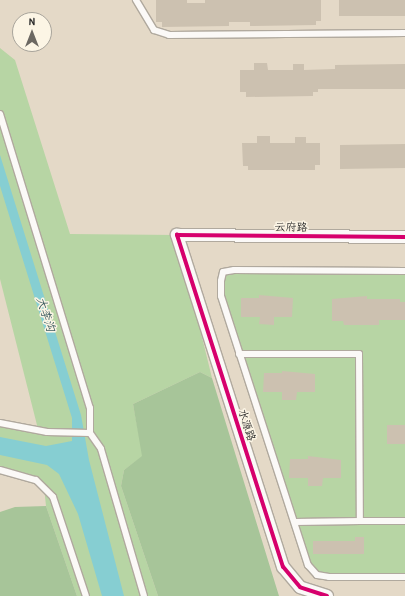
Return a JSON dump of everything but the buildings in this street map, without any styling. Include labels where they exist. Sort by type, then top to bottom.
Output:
[{"type":"street","name":"云府路","points":[[177,235],[405,237]]},
{"type":"street","name":"水源路","points":[[177,235],[283,567],[300,587],[327,596]]},
{"type":"lane","points":[[136,0],[154,30],[169,35],[405,33]]},
{"type":"lane","points":[[0,114],[90,408],[88,433],[101,449],[144,596]]},
{"type":"lane","points":[[405,271],[223,272],[221,296],[308,565],[317,575],[405,577]]},
{"type":"lane","points":[[240,354],[359,354],[360,521]]},
{"type":"lane","points":[[0,423],[68,434],[88,433]]},
{"type":"lane","points":[[0,470],[36,480],[54,497],[86,596]]},
{"type":"lane","points":[[295,522],[405,521]]},
{"type":"green space","points":[[0,48],[15,60],[70,234],[177,235],[212,378],[200,372],[133,404],[143,456],[124,470],[121,486],[158,596],[77,596],[46,506],[44,487],[36,480],[0,470],[0,423],[39,433],[0,279]]},
{"type":"green space","points":[[223,272],[405,272],[405,577],[317,575],[308,565],[221,296]]},
{"type":"green space","points":[[200,372],[212,378],[279,596],[158,596],[121,486],[124,470],[142,456],[133,404]]},
{"type":"green space","points":[[46,506],[77,596],[0,596],[0,512],[15,507]]},
{"type":"water","name":"大李沟","points":[[0,155],[81,415],[89,460],[124,596],[102,596],[78,514],[59,474],[47,465],[0,455],[0,437],[46,446],[72,441],[72,418],[0,186]]},
{"type":"cycle path","points":[[327,596],[300,587],[283,567],[177,235],[405,237]]}]
